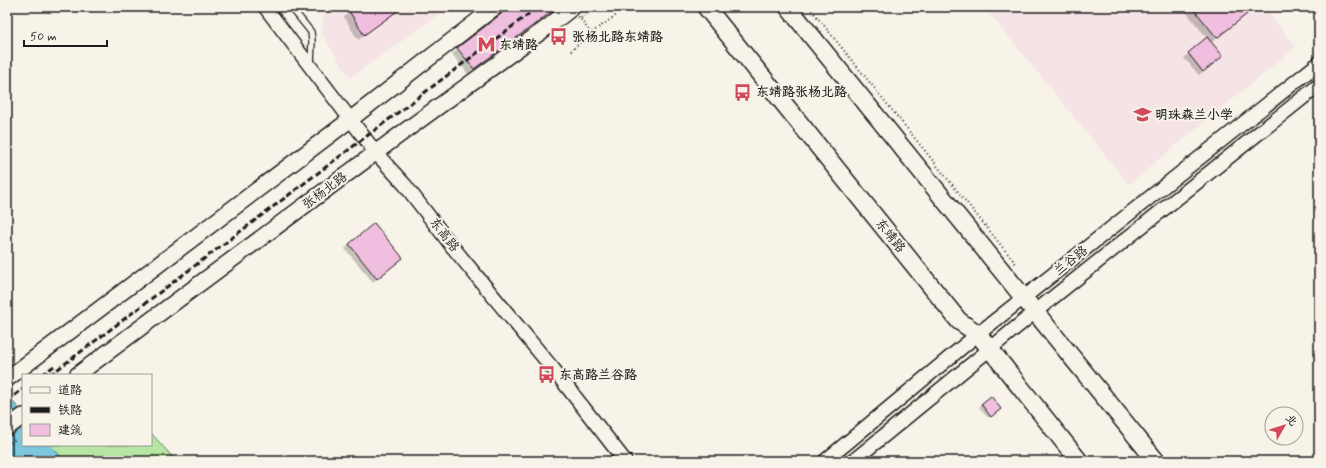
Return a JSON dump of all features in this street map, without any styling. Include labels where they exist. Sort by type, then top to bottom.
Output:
[{"type":"main road","points":[[7,379],[351,119],[495,7]]},
{"type":"main road","name":"张杨北路","points":[[78,374],[549,26],[572,7]]},
{"type":"main road","name":"东靖路","points":[[706,7],[959,321],[978,334],[1079,461]]},
{"type":"main road","points":[[788,7],[1156,461]]},
{"type":"main road","points":[[7,428],[22,417]]},
{"type":"street","name":"东高路","points":[[265,7],[376,153],[405,185],[451,245],[554,370],[625,461]]},
{"type":"street","name":"兰谷路","points":[[825,461],[978,334],[1319,63]]},
{"type":"street","name":"兰谷路","points":[[853,461],[989,349],[1319,85]]},
{"type":"lane","points":[[291,7],[311,32],[312,41],[310,66]]},
{"type":"path","points":[[572,7],[591,33]]},
{"type":"path","points":[[570,52],[591,33],[618,14]]},
{"type":"shaded area","points":[[325,7],[449,7],[350,78],[322,34]]},
{"type":"shaded area","name":"明珠森兰小学","points":[[984,7],[1264,7],[1296,47],[1129,184]]},
{"type":"green space","points":[[152,434],[176,461],[65,461],[51,446],[152,446]]},
{"type":"water","points":[[7,395],[22,412],[22,446],[51,446],[65,461],[7,461]]},
{"type":"building","points":[[354,7],[403,7],[364,35],[349,11]]},
{"type":"building","name":"东靖路","points":[[504,7],[558,7],[474,69],[457,48],[501,14]]},
{"type":"building","points":[[1192,7],[1241,7],[1247,14],[1217,38]]},
{"type":"building","points":[[1207,37],[1223,56],[1203,72],[1188,53]]},
{"type":"building","points":[[374,223],[403,258],[377,279],[349,244]]},
{"type":"building","points":[[991,396],[1001,409],[991,417],[981,404]]},
{"type":"railway","points":[[51,374],[538,7]]},
{"type":"railway","points":[[43,374],[54,366]]},
{"type":"railway","points":[[7,401],[22,390]]},
{"type":"place","name":"张杨北路东靖路","points":[[559,37]]},
{"type":"place","name":"东靖路","points":[[486,45]]},
{"type":"place","name":"东靖路张杨北路","points":[[743,92]]},
{"type":"place","name":"明珠森兰小学","points":[[1142,115]]},
{"type":"place","name":"东高路兰谷路","points":[[546,375]]}]
